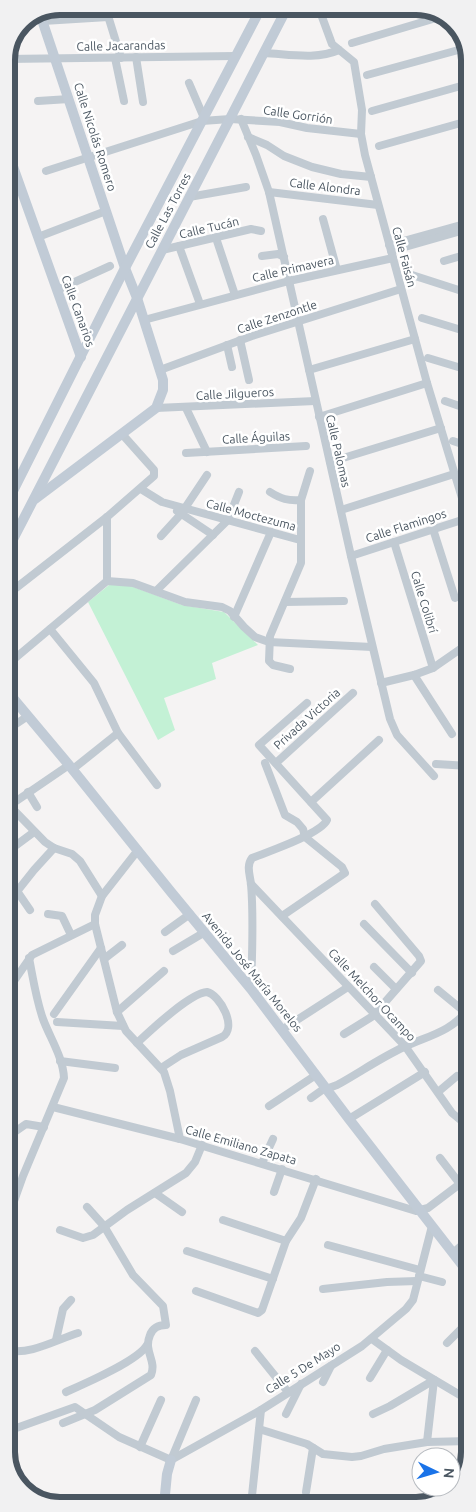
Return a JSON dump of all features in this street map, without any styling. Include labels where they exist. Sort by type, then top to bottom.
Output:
[{"type":"street","name":"Calle Las Torres","points":[[81,357],[125,268],[257,15]]},
{"type":"street","name":"Calle Las Torres","points":[[33,501],[190,197],[236,119],[264,53],[283,15]]},
{"type":"street","name":"Calle Faisán","points":[[321,15],[332,44],[354,62],[362,110],[362,134],[370,177],[427,383],[461,496]]},
{"type":"street","points":[[43,18],[108,17],[118,58],[124,101]]},
{"type":"street","name":"Calle Nicolás Romero","points":[[42,19],[125,268]]},
{"type":"street","points":[[352,43],[434,19]]},
{"type":"street","points":[[367,75],[459,49]]},
{"type":"street","points":[[264,53],[317,56],[339,50]]},
{"type":"street","name":"Calle Jacarandas","points":[[15,59],[235,56]]},
{"type":"street","points":[[136,57],[143,102]]},
{"type":"street","points":[[189,83],[203,120]]},
{"type":"street","points":[[372,111],[461,86]]},
{"type":"street","points":[[38,101],[69,99]]},
{"type":"street","name":"Calle Gorrión","points":[[46,171],[203,120],[236,119],[280,122],[307,128],[362,134]]},
{"type":"street","name":"Calle Palomas","points":[[236,119],[256,155],[269,192],[340,510],[390,719],[397,735],[434,776]]},
{"type":"street","points":[[378,146],[461,123]]},
{"type":"street","points":[[248,138],[267,145],[284,156],[312,167],[341,174],[370,177]]},
{"type":"street","name":"Calle Canarios","points":[[15,172],[81,357],[15,487]]},
{"type":"street","points":[[190,197],[246,187]]},
{"type":"street","name":"Calle Alondra","points":[[269,192],[378,205]]},
{"type":"street","points":[[38,237],[106,211]]},
{"type":"street","points":[[323,219],[337,270]]},
{"type":"street","points":[[391,251],[461,225]]},
{"type":"street","name":"Calle Tucán","points":[[162,250],[251,229],[261,231]]},
{"type":"street","points":[[391,251],[461,231]]},
{"type":"street","points":[[216,238],[236,295]]},
{"type":"street","points":[[179,246],[200,304]]},
{"type":"street","name":"Calle Primavera","points":[[144,320],[337,270],[391,251]]},
{"type":"street","points":[[262,256],[278,254],[284,257]]},
{"type":"street","points":[[444,261],[461,257]]},
{"type":"street","points":[[57,290],[110,266]]},
{"type":"street","points":[[15,536],[33,501],[156,408],[163,390],[160,370],[137,298],[125,268]]},
{"type":"street","points":[[409,274],[461,292]]},
{"type":"street","name":"Calle Zenzontle","points":[[160,370],[240,340],[401,290]]},
{"type":"street","points":[[422,318],[461,330]]},
{"type":"street","points":[[309,370],[415,339]]},
{"type":"street","points":[[240,340],[249,380]]},
{"type":"street","points":[[227,345],[232,368]]},
{"type":"street","points":[[428,358],[461,368]]},
{"type":"street","points":[[319,417],[427,383]]},
{"type":"street","name":"Calle Jilgueros","points":[[156,408],[315,401]]},
{"type":"street","points":[[445,401],[461,407]]},
{"type":"street","name":"Calle Águilas","points":[[186,408],[208,452]]},
{"type":"street","points":[[330,462],[440,428]]},
{"type":"street","points":[[15,589],[141,489],[155,473],[122,434]]},
{"type":"street","points":[[453,441],[461,444]]},
{"type":"street","name":"Calle Águilas","points":[[186,453],[306,446]]},
{"type":"street","points":[[300,540],[300,500],[310,471]]},
{"type":"street","points":[[340,510],[454,474]]},
{"type":"street","points":[[161,536],[183,511],[207,475]]},
{"type":"street","name":"Calle Moctezuma","points":[[141,489],[162,502],[183,511],[228,520],[300,540],[301,563],[269,642],[268,658],[270,664],[290,669]]},
{"type":"street","points":[[156,592],[228,520],[239,492]]},
{"type":"street","points":[[270,492],[290,501],[300,500]]},
{"type":"street","points":[[183,511],[213,534]]},
{"type":"street","points":[[107,517],[107,581]]},
{"type":"street","name":"Calle Flamingos","points":[[351,556],[461,521]]},
{"type":"street","points":[[433,529],[455,598]]},
{"type":"street","points":[[234,617],[271,532]]},
{"type":"street","name":"Calle Colibrí","points":[[394,542],[433,668]]},
{"type":"street","points":[[15,658],[107,581],[133,583],[185,602],[222,607],[230,610],[234,617],[255,637],[269,642],[372,647]]},
{"type":"street","points":[[285,602],[344,601]]},
{"type":"street","points":[[50,629],[94,683],[118,733],[157,785]]},
{"type":"street","points":[[381,683],[433,668],[461,649]]},
{"type":"street","points":[[414,675],[452,734]]},
{"type":"street","name":"Privada Victoria","points":[[276,763],[353,693]]},
{"type":"street","name":"Avenida José María Morelos","points":[[15,701],[252,989],[348,1119],[461,1263]]},
{"type":"street","points":[[252,989],[251,884],[249,868],[252,858],[305,837],[325,825],[327,820],[259,745],[308,703]]},
{"type":"street","points":[[15,725],[28,716]]},
{"type":"street","points":[[15,800],[71,767],[118,733]]},
{"type":"street","points":[[311,802],[379,740]]},
{"type":"street","points":[[266,763],[285,815],[297,822],[305,837],[342,868],[345,873],[282,916]]},
{"type":"street","points":[[436,764],[461,766]]},
{"type":"street","points":[[28,792],[37,807]]},
{"type":"street","points":[[15,812],[34,832],[54,848],[72,854],[80,861],[102,896]]},
{"type":"street","points":[[15,846],[34,832]]},
{"type":"street","points":[[15,894],[54,848]]},
{"type":"street","points":[[138,850],[102,896],[96,909],[95,924],[117,1012],[123,1026],[161,1068],[168,1081],[180,1139]]},
{"type":"street","name":"Calle Melchor Ocampo","points":[[251,884],[405,1046],[452,1113],[461,1121]]},
{"type":"street","points":[[17,892],[30,910]]},
{"type":"street","points":[[344,1034],[369,1019],[421,961],[419,956],[375,904]]},
{"type":"street","points":[[48,914],[62,916],[71,936]]},
{"type":"street","points":[[165,932],[190,914]]},
{"type":"street","points":[[15,979],[32,954],[95,924]]},
{"type":"street","points":[[364,924],[412,973]]},
{"type":"street","points":[[173,952],[205,932]]},
{"type":"street","points":[[104,959],[122,945]]},
{"type":"street","points":[[54,1014],[101,948]]},
{"type":"street","points":[[15,1198],[64,1078],[60,1061],[42,1018],[29,958]]},
{"type":"street","points":[[374,967],[396,989]]},
{"type":"street","points":[[117,1012],[164,971]]},
{"type":"street","points":[[15,980],[32,977]]},
{"type":"street","points":[[283,1029],[348,987]]},
{"type":"street","points":[[438,990],[461,1006]]},
{"type":"street","points":[[137,1043],[166,1018],[199,994],[207,992],[216,996],[227,1017],[229,1026],[227,1033],[181,1055],[161,1068]]},
{"type":"street","points":[[311,1098],[326,1088],[337,1086],[405,1046],[427,1039],[450,1027],[461,1017]]},
{"type":"street","points":[[57,1022],[123,1026]]},
{"type":"street","points":[[60,1061],[115,1068]]},
{"type":"street","points":[[348,1119],[425,1072]]},
{"type":"street","points":[[270,1106],[316,1075]]},
{"type":"street","points":[[438,1092],[457,1076]]},
{"type":"street","name":"Calle Emiliano Zapata","points":[[53,1106],[180,1139],[420,1211]]},
{"type":"street","points":[[15,1131],[26,1124],[44,1127]]},
{"type":"street","points":[[262,1163],[273,1139]]},
{"type":"street","points":[[60,1230],[86,1238],[97,1233],[104,1226],[186,1173],[195,1162],[202,1146]]},
{"type":"street","points":[[420,1211],[428,1208],[460,1184],[440,1158]]},
{"type":"street","points":[[274,1192],[282,1169]]},
{"type":"street","points":[[196,1291],[258,1313],[262,1310],[286,1241],[301,1218],[316,1179]]},
{"type":"street","points":[[155,1193],[182,1212]]},
{"type":"street","points":[[66,1392],[142,1352],[152,1331],[156,1327],[166,1325],[165,1309],[133,1275],[104,1226],[86,1207]]},
{"type":"street","points":[[223,1220],[286,1241]]},
{"type":"street","name":"Calle 5 De Mayo","points":[[172,1460],[261,1410],[372,1339],[410,1306],[432,1226]]},
{"type":"street","points":[[328,1245],[442,1282]]},
{"type":"street","points":[[453,1253],[461,1246]]},
{"type":"street","points":[[187,1251],[273,1279]]},
{"type":"street","points":[[323,1289],[387,1282],[419,1275]]},
{"type":"street","points":[[56,1340],[63,1309],[71,1300]]},
{"type":"street","points":[[447,1343],[461,1329]]},
{"type":"street","points":[[15,1352],[24,1351],[78,1332]]},
{"type":"street","points":[[372,1339],[461,1396]]},
{"type":"street","points":[[64,1423],[86,1415],[149,1377],[153,1367],[146,1345]]},
{"type":"street","points":[[370,1378],[387,1350]]},
{"type":"street","points":[[254,1351],[288,1392]]},
{"type":"street","points":[[323,1382],[332,1364]]},
{"type":"street","points":[[373,1414],[434,1380]]},
{"type":"street","points":[[427,1442],[434,1380]]},
{"type":"street","points":[[286,1414],[302,1384]]},
{"type":"street","points":[[140,1447],[161,1400]]},
{"type":"street","points":[[166,1497],[167,1474],[196,1400]]},
{"type":"street","points":[[15,1428],[72,1407],[78,1408],[110,1431],[140,1447],[172,1460]]},
{"type":"street","points":[[252,1497],[261,1410]]},
{"type":"street","points":[[259,1430],[273,1433],[313,1448],[323,1454],[352,1457],[384,1449],[427,1442],[461,1440]]},
{"type":"street","points":[[306,1492],[313,1448]]},
{"type":"green space","points":[[109,585],[128,585],[182,605],[224,612],[258,645],[212,663],[216,679],[164,698],[175,730],[158,740],[88,602]]}]
